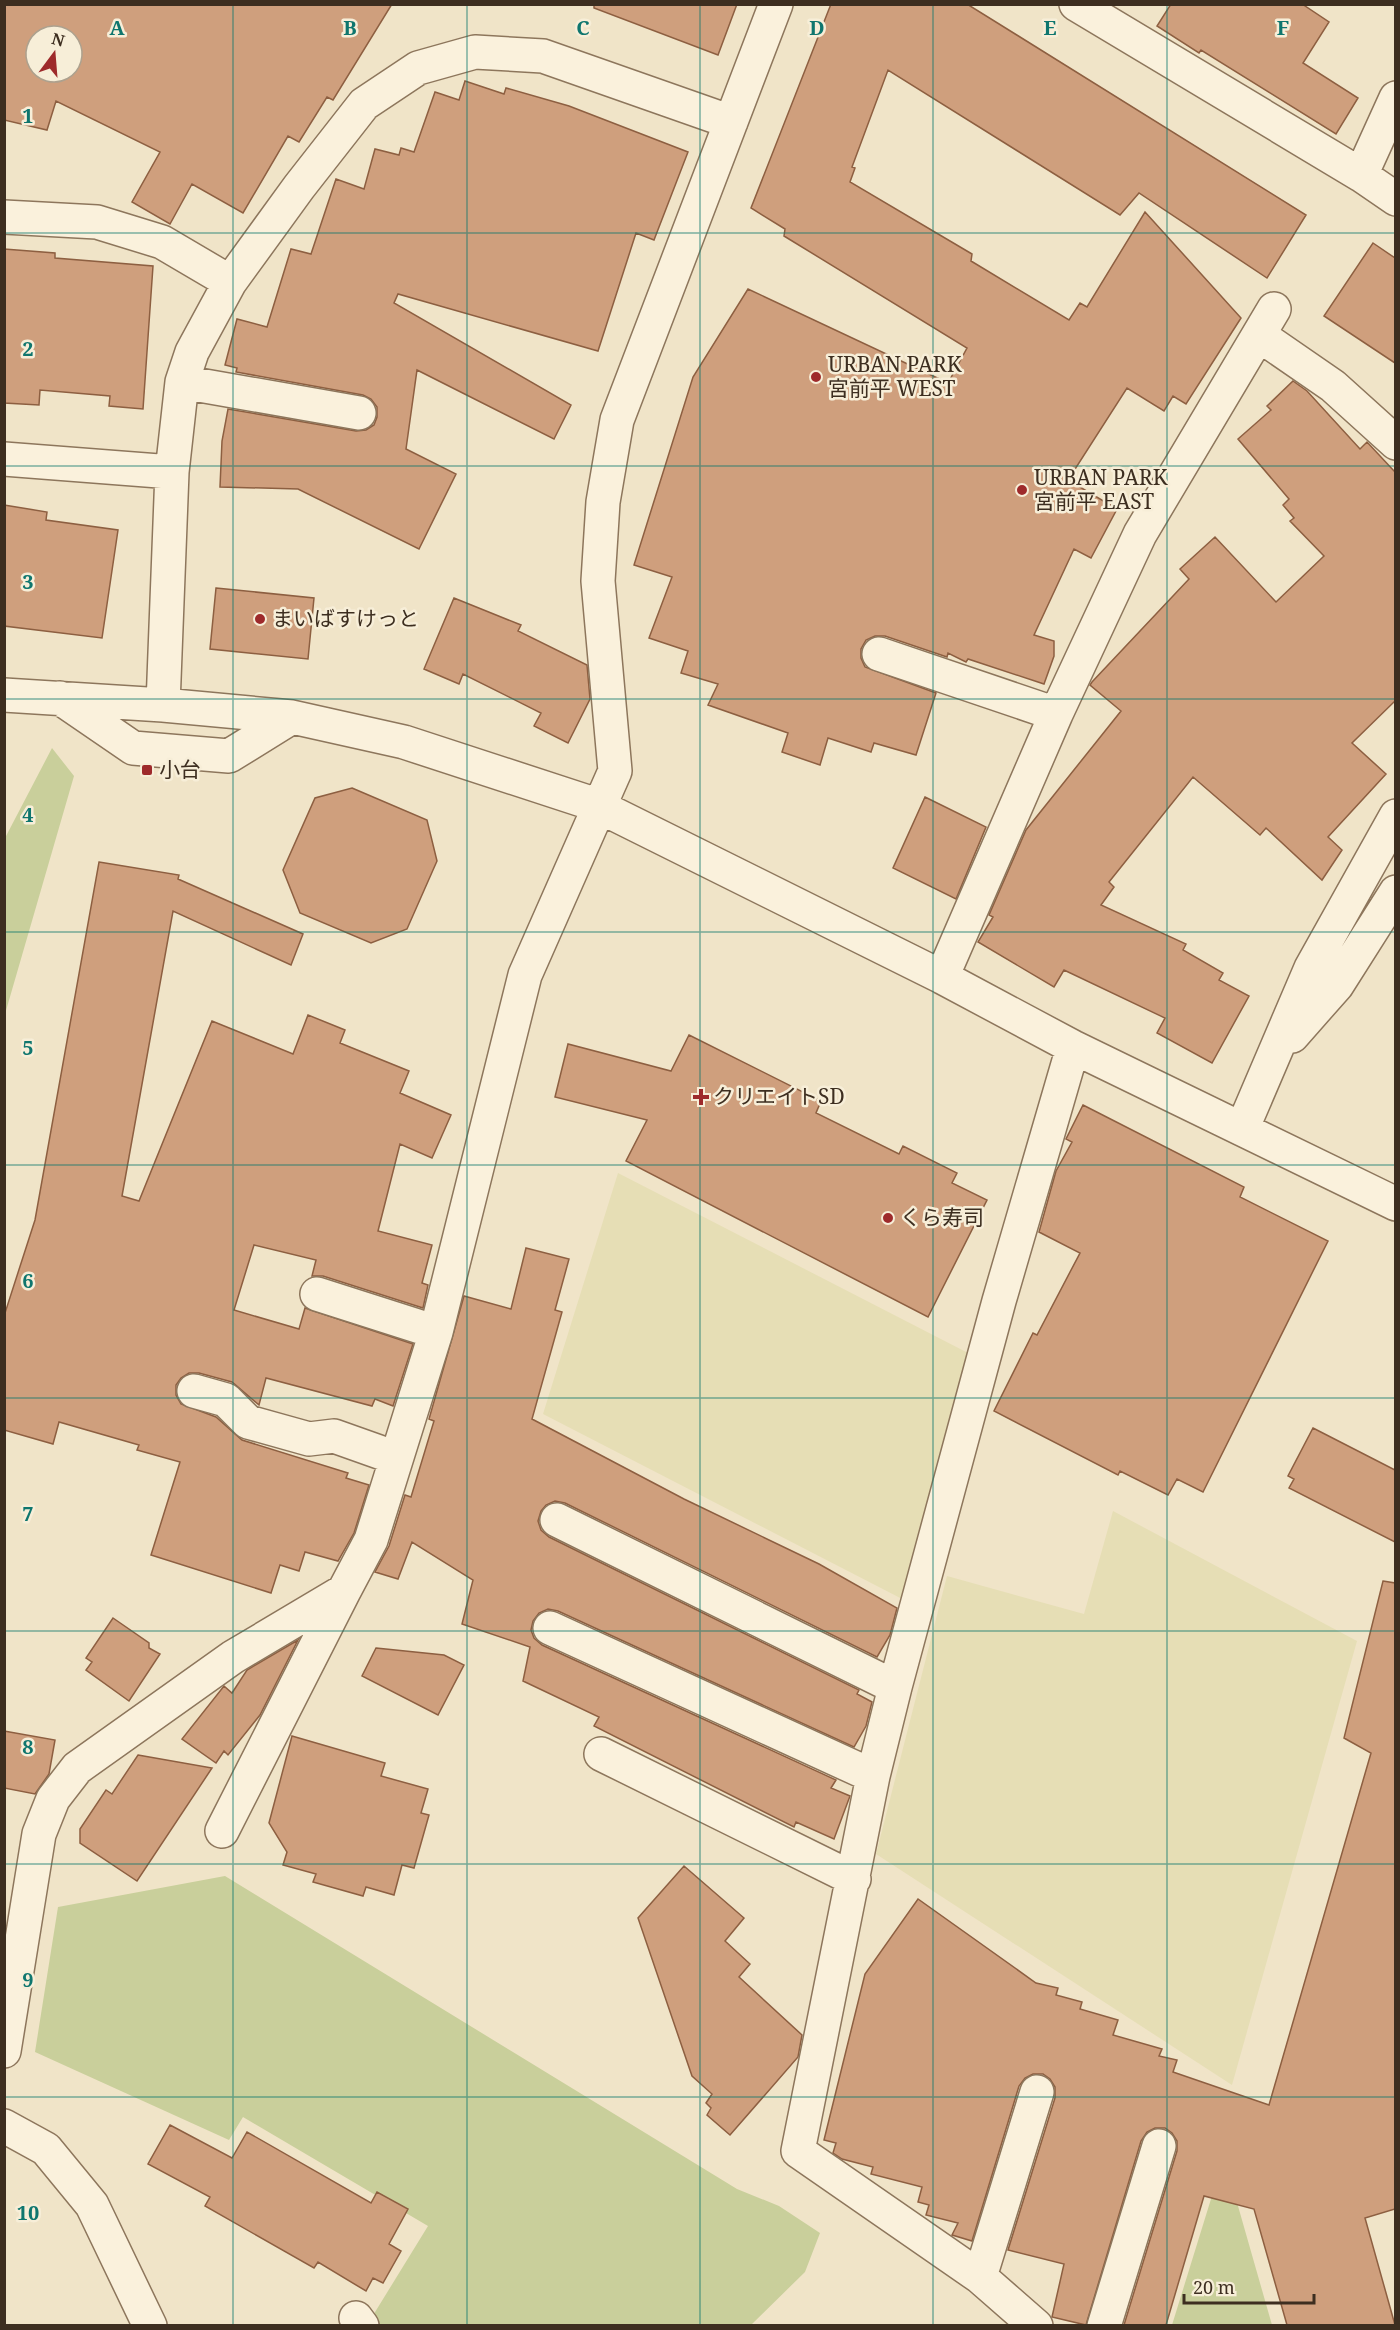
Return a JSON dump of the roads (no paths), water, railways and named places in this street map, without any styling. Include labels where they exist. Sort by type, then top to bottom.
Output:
[{"type":"street","points":[[222,1831],[371,1540],[436,1332],[525,975],[615,771],[598,580],[603,502],[617,420],[776,4]]},
{"type":"street","points":[[1076,4],[1361,175],[1395,199]]},
{"type":"street","points":[[163,705],[172,472],[182,382],[192,351],[230,282],[299,187],[364,104],[418,68],[475,52],[543,56],[731,122]]},
{"type":"street","points":[[1361,175],[1395,98]]},
{"type":"street","points":[[4,217],[97,222],[162,242],[230,282]]},
{"type":"street","points":[[942,977],[1056,714],[1140,534],[1266,322],[1395,443]]},
{"type":"street","points":[[182,382],[359,413]]},
{"type":"street","points":[[4,459],[172,472]]},
{"type":"street","points":[[879,654],[1056,714]]},
{"type":"street","points":[[4,695],[163,705],[292,717],[404,742],[599,806],[942,977],[1074,1047],[1243,1127],[1395,1204]]},
{"type":"street","points":[[59,698],[133,748],[229,756],[292,717]]},
{"type":"street","points":[[1243,1127],[1311,968],[1395,816]]},
{"type":"street","points":[[1273,1057],[1337,985],[1395,892]]},
{"type":"street","points":[[1036,2325],[980,2277],[798,2151],[873,1776],[895,1687],[993,1323],[1074,1047]]},
{"type":"street","points":[[316,1294],[436,1332]]},
{"type":"street","points":[[194,1391],[226,1400],[248,1422],[309,1439],[334,1436],[396,1458]]},
{"type":"street","points":[[557,1520],[895,1687]]},
{"type":"street","points":[[4,2051],[39,1834],[53,1799],[77,1768],[234,1657],[344,1591]]},
{"type":"street","points":[[550,1628],[873,1776]]},
{"type":"street","points":[[601,1754],[854,1879]]},
{"type":"street","points":[[980,2277],[1037,2092]]},
{"type":"street","points":[[4,2126],[46,2149],[92,2205],[150,2325]]},
{"type":"street","points":[[1104,2325],[1159,2146]]},
{"type":"place","name":"URBAN PARK 宮前平 WEST","points":[[816,377]]},
{"type":"place","name":"URBAN PARK 宮前平 EAST","points":[[1022,490]]},
{"type":"place","name":"まいばすけっと","points":[[260,619]]},
{"type":"place","name":"小台","points":[[147,770]]},
{"type":"place","name":"クリエイトSD","points":[[701,1097]]},
{"type":"place","name":"くら寿司","points":[[888,1218]]}]
